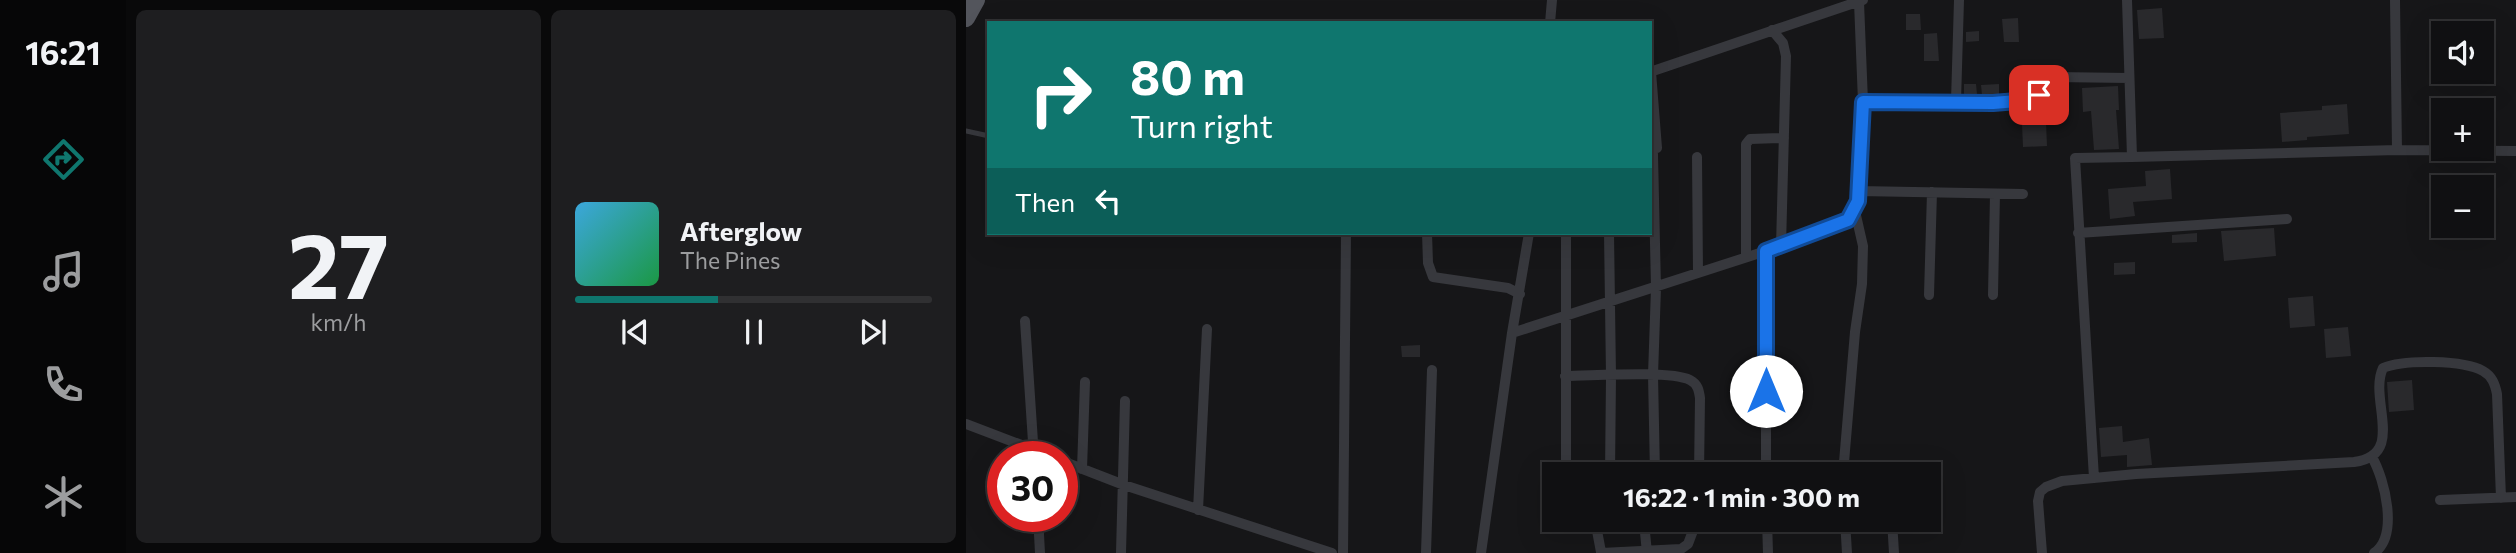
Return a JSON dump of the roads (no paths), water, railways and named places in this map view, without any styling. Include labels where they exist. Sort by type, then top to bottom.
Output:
[{"type":"main road","points":[[966,18],[976,0]]},
{"type":"street","points":[[1550,21],[1552,0]]},
{"type":"street","points":[[1956,102],[1959,0]]},
{"type":"street","points":[[2127,0],[2132,157]]},
{"type":"street","points":[[2395,0],[2397,149]]},
{"type":"street","points":[[1652,72],[1862,1],[1863,102],[1859,191],[1855,211],[1863,246],[1862,284],[1855,332],[1844,462]]},
{"type":"street","points":[[1772,30],[1783,43],[1786,56],[1781,246]]},
{"type":"street","points":[[1863,102],[1993,103],[2029,100],[2039,95],[2045,96],[2050,82],[2063,76],[2129,78]]},
{"type":"street","points":[[1652,110],[1657,288],[1653,375],[1655,462]]},
{"type":"street","points":[[1746,257],[1746,144],[1750,139],[1784,138]]},
{"type":"street","points":[[2094,478],[2075,159],[2397,149],[2516,151]]},
{"type":"street","points":[[1697,157],[1698,273]]},
{"type":"street","points":[[1859,191],[2023,194]]},
{"type":"street","points":[[1929,295],[1932,192]]},
{"type":"street","points":[[1993,295],[1996,194]]},
{"type":"street","points":[[1512,333],[1781,246],[1848,220],[1855,211]]},
{"type":"street","points":[[2078,233],[2287,219]]},
{"type":"street","points":[[1343,553],[1346,235]]},
{"type":"street","points":[[1427,235],[1428,263],[1433,277],[1508,288],[1520,294]]},
{"type":"street","points":[[1481,553],[1529,235]]},
{"type":"street","points":[[1566,235],[1566,462]]},
{"type":"street","points":[[1609,235],[1610,462]]},
{"type":"street","points":[[1766,251],[1766,462]]},
{"type":"street","points":[[1025,321],[1033,441]]},
{"type":"street","points":[[1198,510],[1207,329]]},
{"type":"street","points":[[2042,553],[2038,501],[2040,492],[2046,486],[2062,481],[2354,462],[2372,457],[2382,442],[2380,378],[2384,368],[2391,364],[2423,362],[2470,366],[2492,377],[2496,386],[2501,498]]},
{"type":"street","points":[[1426,553],[1432,370]]},
{"type":"street","points":[[1565,376],[1653,375],[1685,379],[1698,387],[1699,462]]},
{"type":"street","points":[[1082,469],[1085,382]]},
{"type":"street","points":[[1121,553],[1125,401]]},
{"type":"street","points":[[966,424],[1006,441]]},
{"type":"street","points":[[2372,457],[2385,486],[2388,531],[2382,547],[2374,553]]},
{"type":"street","points":[[1078,467],[1332,553]]},
{"type":"street","points":[[2440,500],[2516,497]]},
{"type":"street","points":[[1039,532],[1040,553]]},
{"type":"street","points":[[1597,532],[1601,552],[1685,547],[1694,532]]},
{"type":"street","points":[[1645,532],[1647,551]]},
{"type":"street","points":[[1767,532],[1768,553]]},
{"type":"street","points":[[1846,532],[1847,553]]},
{"type":"street","points":[[1893,532],[1894,553]]},
{"type":"lane","points":[[966,131],[987,136]]}]
